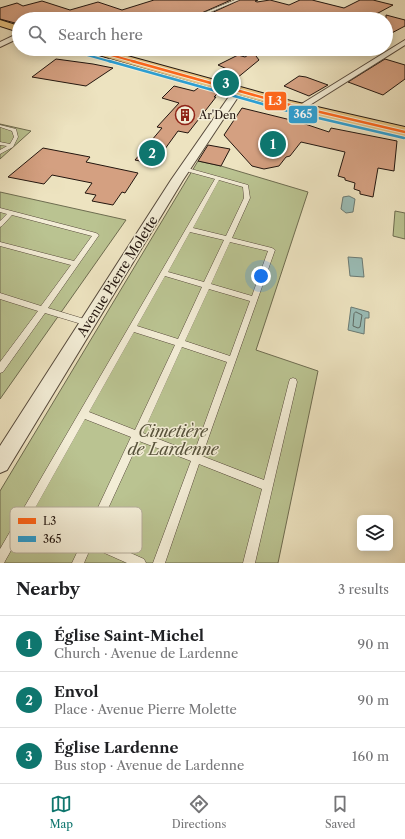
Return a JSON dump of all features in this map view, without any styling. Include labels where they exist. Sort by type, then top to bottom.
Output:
[{"type":"main road","points":[[0,23],[12,27]]},
{"type":"main road","points":[[118,56],[299,108],[405,132]]},
{"type":"street","points":[[0,45],[12,39]]},
{"type":"street","points":[[393,49],[405,42]]},
{"type":"street","points":[[299,108],[383,56]]},
{"type":"street","name":"Avenue Pierre Molette","points":[[0,463],[184,169],[238,91]]},
{"type":"lane","points":[[208,12],[238,0]]},
{"type":"lane","points":[[0,152],[15,142],[16,134],[10,128],[1,127]]},
{"type":"lane","points":[[0,143],[11,146]]},
{"type":"lane","points":[[104,507],[247,198],[246,186],[184,169]]},
{"type":"lane","points":[[30,507],[218,178]]},
{"type":"lane","points":[[0,210],[96,235],[2,364]]},
{"type":"lane","points":[[0,225],[11,213]]},
{"type":"lane","points":[[160,563],[272,250],[188,229]]},
{"type":"lane","points":[[0,244],[75,264]]},
{"type":"lane","points":[[163,273],[254,299]]},
{"type":"lane","points":[[0,296],[88,323]]},
{"type":"lane","points":[[132,328],[232,360]]},
{"type":"lane","points":[[249,563],[292,382]]},
{"type":"lane","points":[[83,414],[267,486]]},
{"type":"lane","points":[[0,560],[10,542]]},
{"type":"lane","points":[[78,563],[83,553]]},
{"type":"lane","points":[[118,553],[140,563]]},
{"type":"green space","points":[[0,124],[31,131],[0,159]]},
{"type":"green space","name":"Cimetière de Lardenne","points":[[198,161],[221,166],[308,192],[256,350],[318,371],[278,563],[0,563],[0,491]]},
{"type":"green space","points":[[0,192],[126,220],[0,399]]},
{"type":"green space","points":[[395,211],[405,213],[405,239],[393,236]]},
{"type":"water","points":[[349,196],[355,199],[353,212],[346,213],[341,209],[343,197]]},
{"type":"water","points":[[348,257],[362,258],[364,277],[350,276]]},
{"type":"water","points":[[351,307],[369,312],[369,318],[365,318],[364,334],[348,330]]},
{"type":"building","points":[[154,0],[231,0],[204,12],[12,12],[12,22],[0,19],[0,8],[17,3],[23,6],[42,1],[70,10],[98,2],[122,10]]},
{"type":"building","points":[[240,0],[258,0],[255,1],[257,2],[270,0],[289,5],[300,0],[312,0],[344,8],[360,0],[373,0],[393,5],[380,12],[213,12]]},
{"type":"building","points":[[393,17],[405,20],[405,26],[393,32]]},
{"type":"building","points":[[236,56],[256,56],[259,60],[231,83],[213,78],[227,69],[218,65]]},
{"type":"building","points":[[56,59],[113,68],[86,86],[32,77]]},
{"type":"building","points":[[385,59],[405,65],[405,79],[383,95],[348,82]]},
{"type":"building","points":[[299,76],[328,85],[309,96],[284,86]]},
{"type":"building","name":"Ar'Den","points":[[174,86],[194,91],[201,86],[220,91],[188,133],[178,131],[154,164],[135,160],[162,128],[157,127],[179,103],[162,98]]},
{"type":"building","points":[[242,108],[299,122],[329,132],[331,128],[397,141],[394,171],[378,168],[373,197],[360,194],[360,191],[354,189],[355,183],[338,176],[345,152],[301,142],[290,156],[286,157],[279,166],[264,169],[252,166],[224,135]]},
{"type":"building","points":[[208,145],[230,149],[221,166],[198,161]]},
{"type":"building","points":[[43,148],[90,157],[86,162],[138,173],[125,193],[122,192],[113,205],[92,201],[96,195],[85,193],[92,183],[52,175],[44,184],[8,177]]},
{"type":"transit line","name":"365","points":[[91,56],[284,110],[404,138]]},
{"type":"transit line","name":"L3","points":[[114,56],[286,104],[405,132]]},
{"type":"place","name":"Église Lardenne","points":[[226,83]]},
{"type":"place","name":"Ar'Den","points":[[185,115]]},
{"type":"place","name":"Église Saint-Michel","points":[[273,144]]},
{"type":"place","name":"Envol","points":[[152,153]]}]
